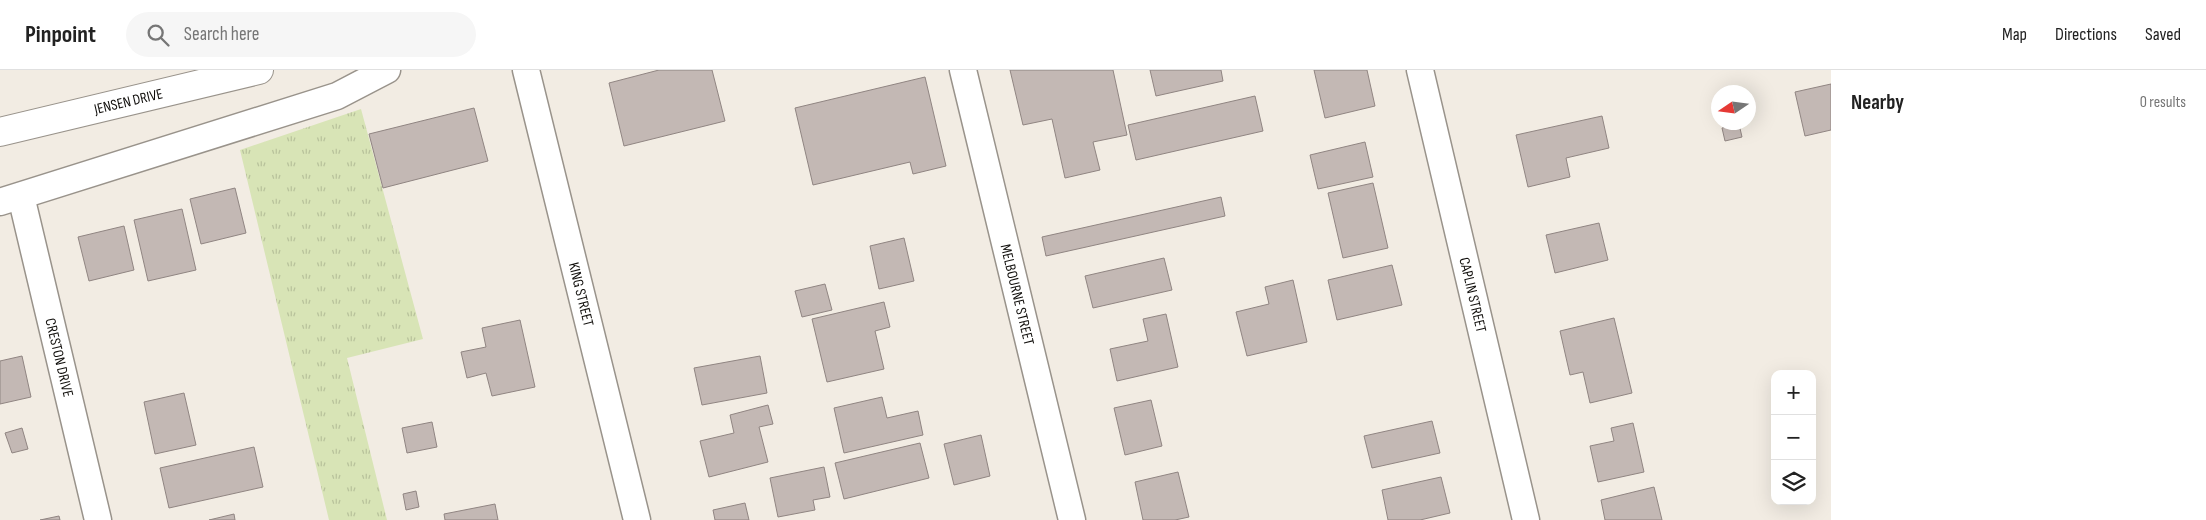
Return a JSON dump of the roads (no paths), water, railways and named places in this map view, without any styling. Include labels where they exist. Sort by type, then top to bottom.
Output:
[{"type":"main road","name":"JENSEN DRIVE","points":[[0,132],[259,70]]},
{"type":"street","points":[[10,199],[337,96],[387,70]]},
{"type":"street","name":"KING STREET","points":[[526,70],[637,520]]},
{"type":"street","name":"MELBOURNE STREET","points":[[963,70],[1072,520]]},
{"type":"street","name":"CAPLIN STREET","points":[[1420,70],[1526,520]]},
{"type":"street","name":"CRESTON DRIVE","points":[[10,199],[98,520]]}]
